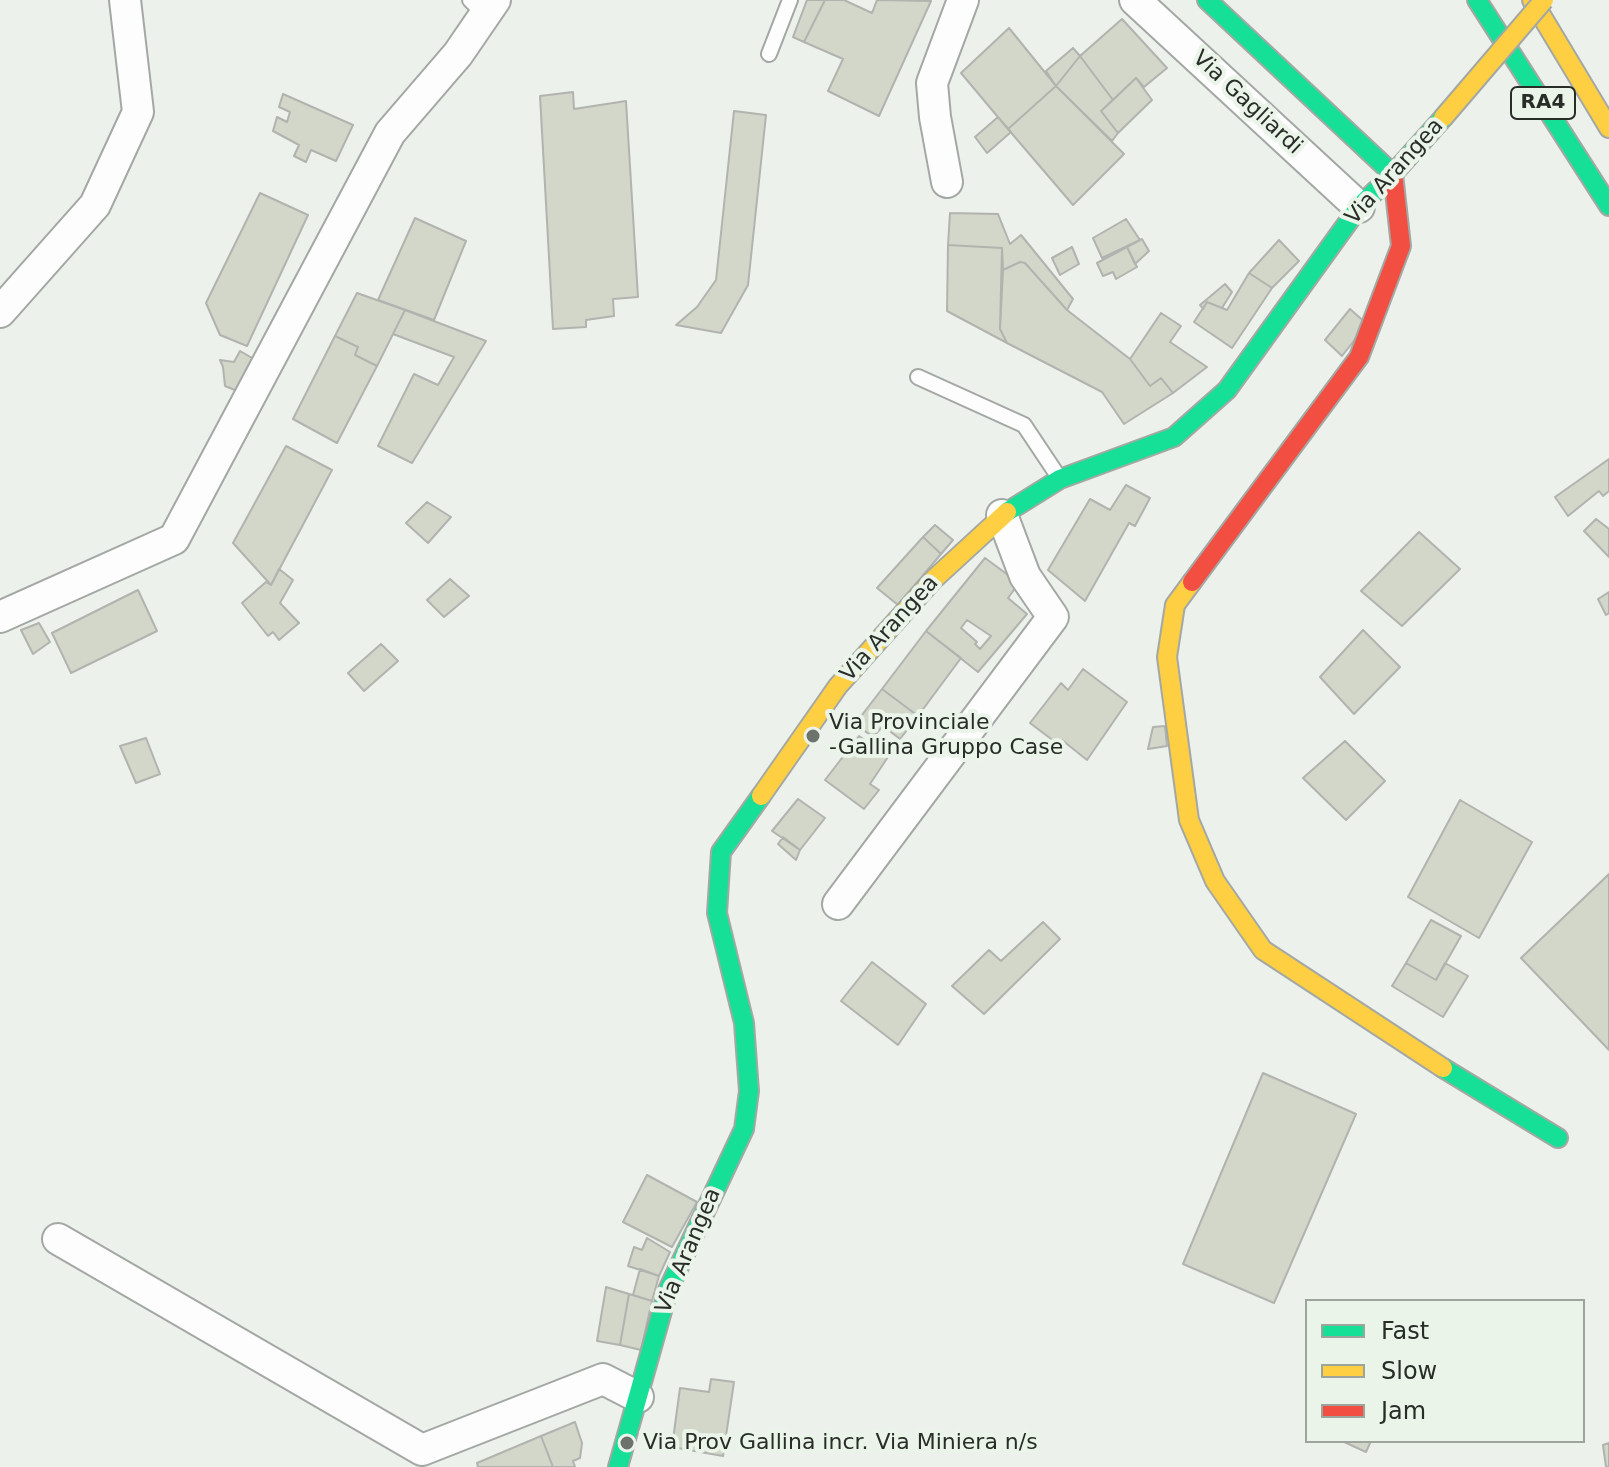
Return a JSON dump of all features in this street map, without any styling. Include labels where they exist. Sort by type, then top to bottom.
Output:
[{"type":"main road","points":[[1207,0],[1393,174],[1401,246],[1359,357],[1175,605],[1167,657],[1189,820],[1215,881],[1263,950],[1479,1091],[1558,1138]]},
{"type":"main road","name":"RA4","points":[[1477,0],[1609,206]]},
{"type":"main road","name":"RA4","points":[[1532,0],[1609,128]]},
{"type":"main road","name":"Via Arangea","points":[[618,1467],[668,1290],[744,1129],[749,1091],[744,1023],[717,913],[721,852],[838,686],[933,580],[1002,515],[1060,479],[1174,437],[1227,390],[1359,207],[1393,174],[1544,0]]},
{"type":"street","points":[[0,312],[95,205],[138,112],[125,0]]},
{"type":"street","points":[[947,182],[932,83],[963,0]]},
{"type":"street","name":"Via Gagliardi","points":[[1135,0],[1359,207]]},
{"type":"street","points":[[0,617],[174,539],[390,133],[458,54],[484,5]]},
{"type":"street","points":[[838,904],[1053,617],[1025,576],[1002,515]]},
{"type":"street","points":[[58,1239],[422,1450],[603,1379],[638,1397]]},
{"type":"lane","points":[[769,54],[790,0]]},
{"type":"lane","points":[[918,377],[1024,425],[1060,479]]},
{"type":"building","points":[[807,0],[825,0],[804,42],[793,37]]},
{"type":"building","points":[[825,0],[844,0],[872,13],[877,0],[931,1],[879,116],[828,91],[843,59],[804,42]]},
{"type":"building","points":[[1122,19],[1167,68],[1144,87],[1136,78],[1113,100],[1080,56]]},
{"type":"building","points":[[1009,28],[1056,86],[1008,129],[961,73]]},
{"type":"building","points":[[1073,48],[1080,56],[1056,86],[1046,71]]},
{"type":"building","points":[[1080,56],[1113,100],[1101,111],[1118,133],[1112,141],[1056,86]]},
{"type":"building","points":[[1136,78],[1152,100],[1118,133],[1101,111]]},
{"type":"building","points":[[1056,86],[1124,154],[1073,205],[1008,129]]},
{"type":"building","points":[[573,92],[574,109],[626,101],[638,297],[613,299],[614,316],[586,320],[586,327],[553,329],[540,96]]},
{"type":"building","points":[[283,94],[353,125],[336,161],[311,150],[306,162],[294,156],[299,145],[273,131],[277,117],[287,122],[290,112],[279,107]]},
{"type":"building","points":[[734,111],[766,115],[748,285],[721,333],[676,325],[697,307],[716,280]]},
{"type":"building","points":[[998,117],[1011,132],[987,153],[975,137]]},
{"type":"building","points":[[260,193],[308,215],[247,346],[220,335],[206,303]]},
{"type":"building","points":[[950,213],[998,214],[1010,244],[1021,235],[1073,299],[1067,310],[1025,263],[1020,262],[1003,270],[1002,248],[948,245]]},
{"type":"building","points":[[415,218],[466,241],[434,320],[378,300]]},
{"type":"building","points":[[1126,219],[1140,240],[1102,258],[1093,238]]},
{"type":"building","points":[[1142,239],[1149,251],[1135,264],[1127,247]]},
{"type":"building","points":[[1279,240],[1299,261],[1272,288],[1249,273]]},
{"type":"building","points":[[948,245],[1002,248],[1000,329],[1007,343],[947,311]]},
{"type":"building","points":[[1072,247],[1079,264],[1060,275],[1052,258]]},
{"type":"building","points":[[1127,247],[1137,267],[1116,279],[1113,272],[1103,276],[1097,263]]},
{"type":"building","points":[[1020,262],[1025,263],[1067,310],[1130,359],[1150,386],[1161,378],[1173,393],[1124,424],[1102,392],[1007,343],[1000,329],[1003,270]]},
{"type":"building","points":[[1249,273],[1272,288],[1232,348],[1194,322],[1207,302],[1227,310]]},
{"type":"building","points":[[1225,284],[1232,292],[1222,308],[1207,302],[1203,309],[1200,305]]},
{"type":"building","points":[[357,293],[405,310],[377,366],[355,355],[358,347],[335,336]]},
{"type":"building","points":[[1350,309],[1367,324],[1342,356],[1325,340]]},
{"type":"building","points":[[405,310],[486,341],[412,463],[378,446],[414,374],[438,385],[454,357],[393,334]]},
{"type":"building","points":[[1161,313],[1181,326],[1170,342],[1207,367],[1173,393],[1161,378],[1150,386],[1130,359]]},
{"type":"building","points":[[335,336],[358,347],[355,355],[377,366],[337,443],[293,419]]},
{"type":"building","points":[[240,351],[261,363],[247,395],[225,386],[220,360],[234,362]]},
{"type":"building","points":[[286,446],[332,470],[271,585],[233,543]]},
{"type":"building","points":[[1609,459],[1609,491],[1603,496],[1599,491],[1568,516],[1555,497]]},
{"type":"building","points":[[1126,485],[1150,498],[1135,526],[1129,523],[1085,601],[1048,570],[1090,499],[1110,510]]},
{"type":"building","points":[[427,502],[451,517],[428,543],[406,523]]},
{"type":"building","points":[[1596,519],[1609,529],[1609,557],[1584,531]]},
{"type":"building","points":[[935,525],[953,540],[941,554],[923,537]]},
{"type":"building","points":[[1419,532],[1460,569],[1402,626],[1361,591]]},
{"type":"building","points":[[923,537],[941,554],[898,605],[877,588]]},
{"type":"building","points":[[985,558],[1019,583],[1008,598],[1027,614],[978,672],[926,631]],"holes":[[[967,620],[991,636],[980,649],[975,644],[977,642],[961,628]]]},
{"type":"building","points":[[279,569],[293,580],[280,603],[299,623],[279,640],[273,632],[268,636],[242,603],[266,582],[271,585]]},
{"type":"building","points":[[450,579],[469,596],[444,617],[427,600]]},
{"type":"building","points":[[138,590],[157,631],[71,673],[52,633]]},
{"type":"building","points":[[1609,592],[1609,613],[1606,615],[1598,599]]},
{"type":"building","points":[[39,623],[50,642],[33,654],[21,630]]},
{"type":"building","points":[[1363,630],[1400,667],[1354,714],[1320,677]]},
{"type":"building","points":[[926,631],[961,658],[918,716],[882,689]]},
{"type":"building","points":[[381,644],[398,661],[364,691],[348,673]]},
{"type":"building","points":[[1083,669],[1127,702],[1087,760],[1062,740],[1059,745],[1030,723],[1061,683],[1068,690]]},
{"type":"building","points":[[882,689],[918,716],[900,739],[883,726],[873,737],[855,724]]},
{"type":"building","points":[[1165,726],[1167,746],[1148,749],[1153,727]]},
{"type":"building","points":[[859,736],[888,757],[870,784],[879,790],[864,809],[825,780]]},
{"type":"building","points":[[146,738],[160,774],[136,783],[120,746]]},
{"type":"building","points":[[1345,741],[1385,781],[1346,820],[1303,778]]},
{"type":"building","points":[[798,799],[825,818],[800,850],[772,831]]},
{"type":"building","points":[[1460,800],[1532,842],[1479,938],[1408,897]]},
{"type":"building","points":[[783,837],[800,850],[796,860],[778,844]]},
{"type":"building","points":[[1609,874],[1609,1050],[1521,958]]},
{"type":"building","points":[[1431,920],[1461,936],[1436,980],[1406,963]]},
{"type":"building","points":[[1043,922],[1060,939],[984,1014],[952,986],[989,950],[1001,961]]},
{"type":"building","points":[[872,962],[926,1004],[898,1045],[841,1001]]},
{"type":"building","points":[[1406,963],[1436,980],[1445,963],[1468,976],[1443,1017],[1392,986]]},
{"type":"building","points":[[1263,1073],[1356,1114],[1274,1303],[1183,1264]]},
{"type":"building","points":[[647,1175],[697,1202],[672,1247],[623,1222]]},
{"type":"building","points":[[647,1238],[670,1252],[659,1276],[628,1266],[634,1247],[642,1250]]},
{"type":"building","points":[[640,1269],[659,1276],[652,1301],[633,1295]]},
{"type":"building","points":[[606,1287],[629,1294],[620,1345],[597,1341]]},
{"type":"building","points":[[629,1294],[652,1301],[641,1350],[620,1345]]},
{"type":"building","points":[[711,1379],[734,1382],[723,1456],[672,1447],[680,1388],[709,1392]]},
{"type":"building","points":[[575,1422],[582,1443],[580,1458],[573,1461],[575,1467],[553,1467],[541,1436]]},
{"type":"building","points":[[541,1436],[553,1467],[478,1467],[477,1463]]},
{"type":"building","points":[[1346,1443],[1370,1443],[1366,1452]]},
{"type":"building","points":[[1609,1443],[1609,1467],[1606,1467],[1603,1445]]},
{"type":"traffic: fast","points":[[1207,0],[1393,174]]},
{"type":"traffic: fast","points":[[1477,0],[1609,206]]},
{"type":"traffic: fast","points":[[1007,512],[1060,479],[1174,437],[1227,390],[1359,207],[1443,118]]},
{"type":"traffic: fast","points":[[618,1467],[668,1290],[744,1129],[749,1091],[744,1023],[717,913],[721,852],[761,796]]},
{"type":"traffic: fast","points":[[1443,1068],[1558,1138]]},
{"type":"traffic: slow","points":[[1532,0],[1609,128]]},
{"type":"traffic: slow","points":[[1443,118],[1544,0]]},
{"type":"traffic: slow","points":[[761,796],[838,686],[933,580],[1007,512]]},
{"type":"traffic: slow","points":[[1192,582],[1175,605],[1167,657],[1189,820],[1215,881],[1263,950],[1443,1068]]},
{"type":"traffic: jam","points":[[1192,582],[1359,357],[1401,246],[1393,174]]},
{"type":"place","name":"Via Provinciale -Gallina Gruppo Case","points":[[813,736]]},
{"type":"place","name":"Via Prov Gallina incr. Via Miniera n/s","points":[[627,1443]]}]
